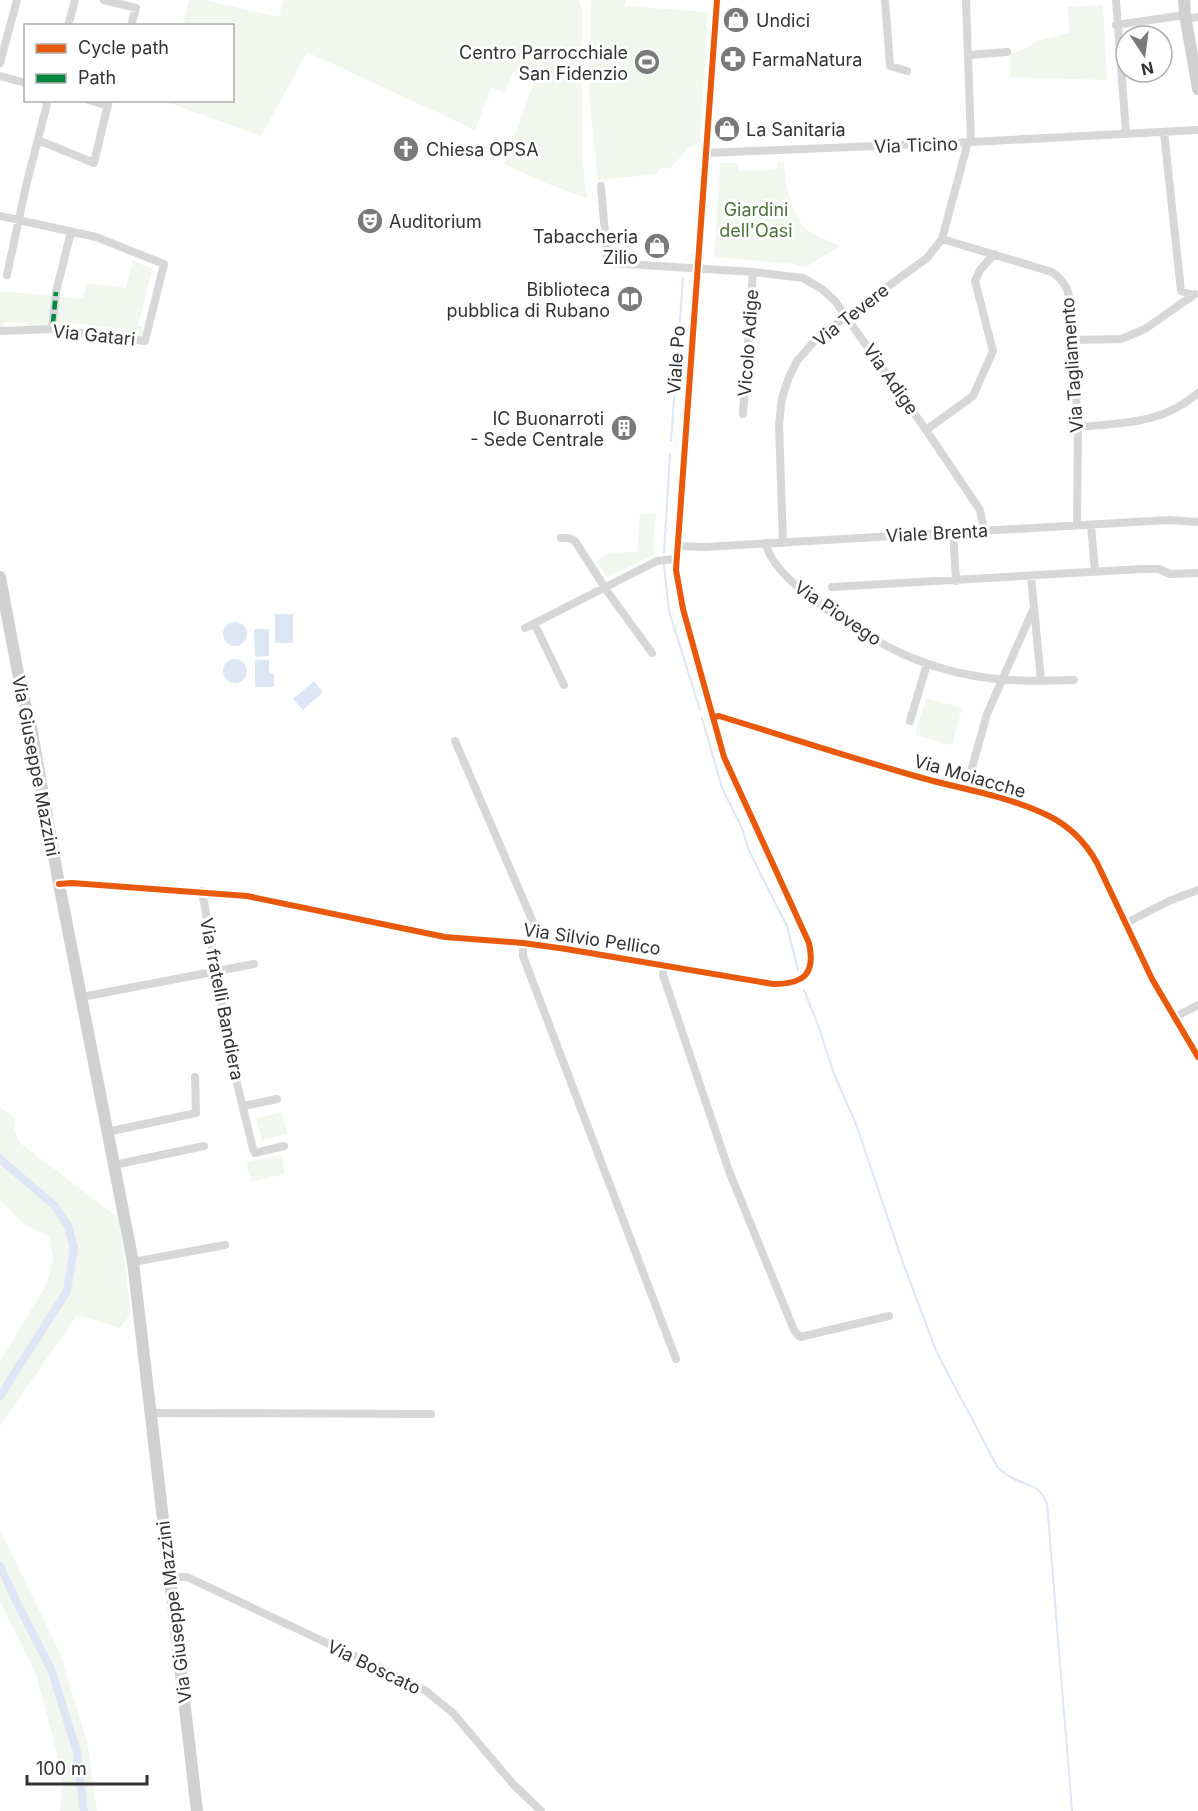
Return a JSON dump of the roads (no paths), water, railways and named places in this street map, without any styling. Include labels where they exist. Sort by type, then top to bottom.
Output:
[{"type":"main road","points":[[1184,0],[1190,17],[1198,88]]},
{"type":"main road","name":"Via Giuseppe Mazzini","points":[[0,577],[17,669],[31,727],[59,884],[133,1262],[197,1811]]},
{"type":"street","points":[[0,63],[17,0]]},
{"type":"street","points":[[69,24],[75,0]]},
{"type":"street","points":[[104,0],[136,8],[132,24]]},
{"type":"street","name":"Viale Po","points":[[714,717],[683,609],[675,559],[717,0]]},
{"type":"street","points":[[885,0],[890,66],[907,70]]},
{"type":"street","name":"Via Tevere","points":[[783,543],[779,424],[782,398],[797,361],[817,338],[927,258],[942,238],[970,142],[966,0]]},
{"type":"street","points":[[1116,0],[1116,24]]},
{"type":"street","points":[[1125,24],[1190,17]]},
{"type":"street","points":[[968,55],[1006,52]]},
{"type":"street","points":[[0,78],[24,83]]},
{"type":"street","points":[[1121,84],[1126,133]]},
{"type":"street","points":[[7,275],[18,219],[48,102]]},
{"type":"street","points":[[38,140],[94,163],[108,103]]},
{"type":"street","name":"Via Ticino","points":[[706,153],[1198,130]]},
{"type":"street","points":[[1164,132],[1181,291],[1195,294]]},
{"type":"street","points":[[601,186],[607,258],[610,263],[697,267]]},
{"type":"street","points":[[0,216],[71,231],[56,292],[53,326]]},
{"type":"street","name":"Via Gatari","points":[[0,331],[53,326],[144,340],[164,264],[96,237],[71,231]]},
{"type":"street","name":"Via Tagliamento","points":[[942,238],[1052,272],[1062,279],[1069,292],[1078,427],[1077,525]]},
{"type":"street","name":"Via Adige","points":[[926,430],[973,396],[993,351],[975,281],[980,270],[994,254]]},
{"type":"street","name":"Via Adige","points":[[697,267],[807,280],[829,295],[980,510],[984,530]]},
{"type":"street","name":"Vicolo Adige","points":[[743,414],[753,272]]},
{"type":"street","points":[[1073,340],[1121,339],[1144,329],[1195,294]]},
{"type":"street","points":[[1078,427],[1142,421],[1167,414],[1188,402],[1198,393]]},
{"type":"street","name":"Viale Brenta","points":[[677,546],[783,543],[1169,520],[1198,522]]},
{"type":"street","points":[[1091,525],[1095,571]]},
{"type":"street","points":[[953,532],[956,581]]},
{"type":"street","points":[[561,538],[575,541],[652,653]]},
{"type":"street","name":"Via Piovego","points":[[766,543],[766,549],[778,568],[794,586],[853,627],[902,653],[927,664],[970,675],[1002,680],[1074,680]]},
{"type":"street","points":[[525,628],[657,561],[675,559]]},
{"type":"street","points":[[832,587],[1095,571],[1158,569],[1170,574],[1198,573]]},
{"type":"street","points":[[1031,576],[1041,681]]},
{"type":"street","points":[[966,789],[987,714],[1033,610]]},
{"type":"street","points":[[534,623],[564,685]]},
{"type":"street","points":[[910,721],[927,664]]},
{"type":"street","name":"Via Moiacche","points":[[714,717],[718,716],[916,776],[1022,805],[1050,816],[1069,828],[1088,848],[1152,979],[1198,1057]]},
{"type":"street","name":"Via Silvio Pellico","points":[[59,884],[202,891],[283,902],[462,940],[538,945],[773,984],[788,984],[800,980],[811,967],[812,956],[809,943],[724,757],[714,717]]},
{"type":"street","name":"Via Moiacche","points":[[717,729],[745,724]]},
{"type":"street","name":"Via Silvio Pellico","points":[[455,741],[533,921],[538,945]]},
{"type":"street","points":[[1126,923],[1169,901],[1198,890]]},
{"type":"street","name":"Via fratelli Bandiera","points":[[202,891],[234,1071],[255,1153],[284,1146]]},
{"type":"street","name":"Via Silvio Pellico","points":[[523,943],[523,956],[676,1359]]},
{"type":"street","points":[[82,997],[254,964]]},
{"type":"street","name":"Via Silvio Pellico","points":[[663,965],[663,975],[729,1171],[794,1330],[800,1337],[889,1316]]},
{"type":"street","points":[[1175,1017],[1198,1005]]},
{"type":"street","points":[[107,1132],[196,1113],[195,1077]]},
{"type":"street","name":"Via fratelli Bandiera","points":[[244,1106],[277,1099]]},
{"type":"street","points":[[114,1165],[204,1146]]},
{"type":"street","points":[[133,1262],[225,1245]]},
{"type":"street","points":[[151,1413],[430,1414]]},
{"type":"street","name":"Via Boscato","points":[[169,1577],[187,1577],[426,1691],[453,1713],[513,1784],[541,1811]]},
{"type":"waterway","points":[[678,347],[683,278]]},
{"type":"waterway","points":[[671,441],[677,359]]},
{"type":"waterway","points":[[664,553],[670,454]]},
{"type":"waterway","points":[[664,565],[669,611],[700,710]]},
{"type":"waterway","points":[[702,718],[722,788],[742,828],[748,848],[787,926],[798,970]]},
{"type":"waterway","points":[[804,990],[834,1074],[856,1124],[903,1263],[937,1353],[998,1468],[1012,1478],[1037,1489],[1047,1503],[1072,1811]]},
{"type":"waterway","points":[[0,1159],[55,1206],[68,1226],[74,1248],[67,1291],[0,1396]]},
{"type":"waterway","points":[[0,1566],[51,1669],[77,1752],[84,1811]]},
{"type":"place","name":"Undici","points":[[736,20]]},
{"type":"place","name":"FarmaNatura","points":[[733,59]]},
{"type":"place","name":"Centro Parrocchiale San Fidenzio","points":[[647,62]]},
{"type":"place","name":"La Sanitaria","points":[[727,129]]},
{"type":"place","name":"Chiesa OPSA","points":[[406,149]]},
{"type":"place","name":"Auditorium","points":[[370,221]]},
{"type":"place","name":"Tabaccheria Zilio","points":[[657,246]]},
{"type":"place","name":"Biblioteca pubblica di Rubano","points":[[630,299]]},
{"type":"place","name":"IC Buonarroti - Sede Centrale","points":[[624,428]]},
{"type":"park label","name":"Giardini dell'Oasi","points":[[756,219]]}]
